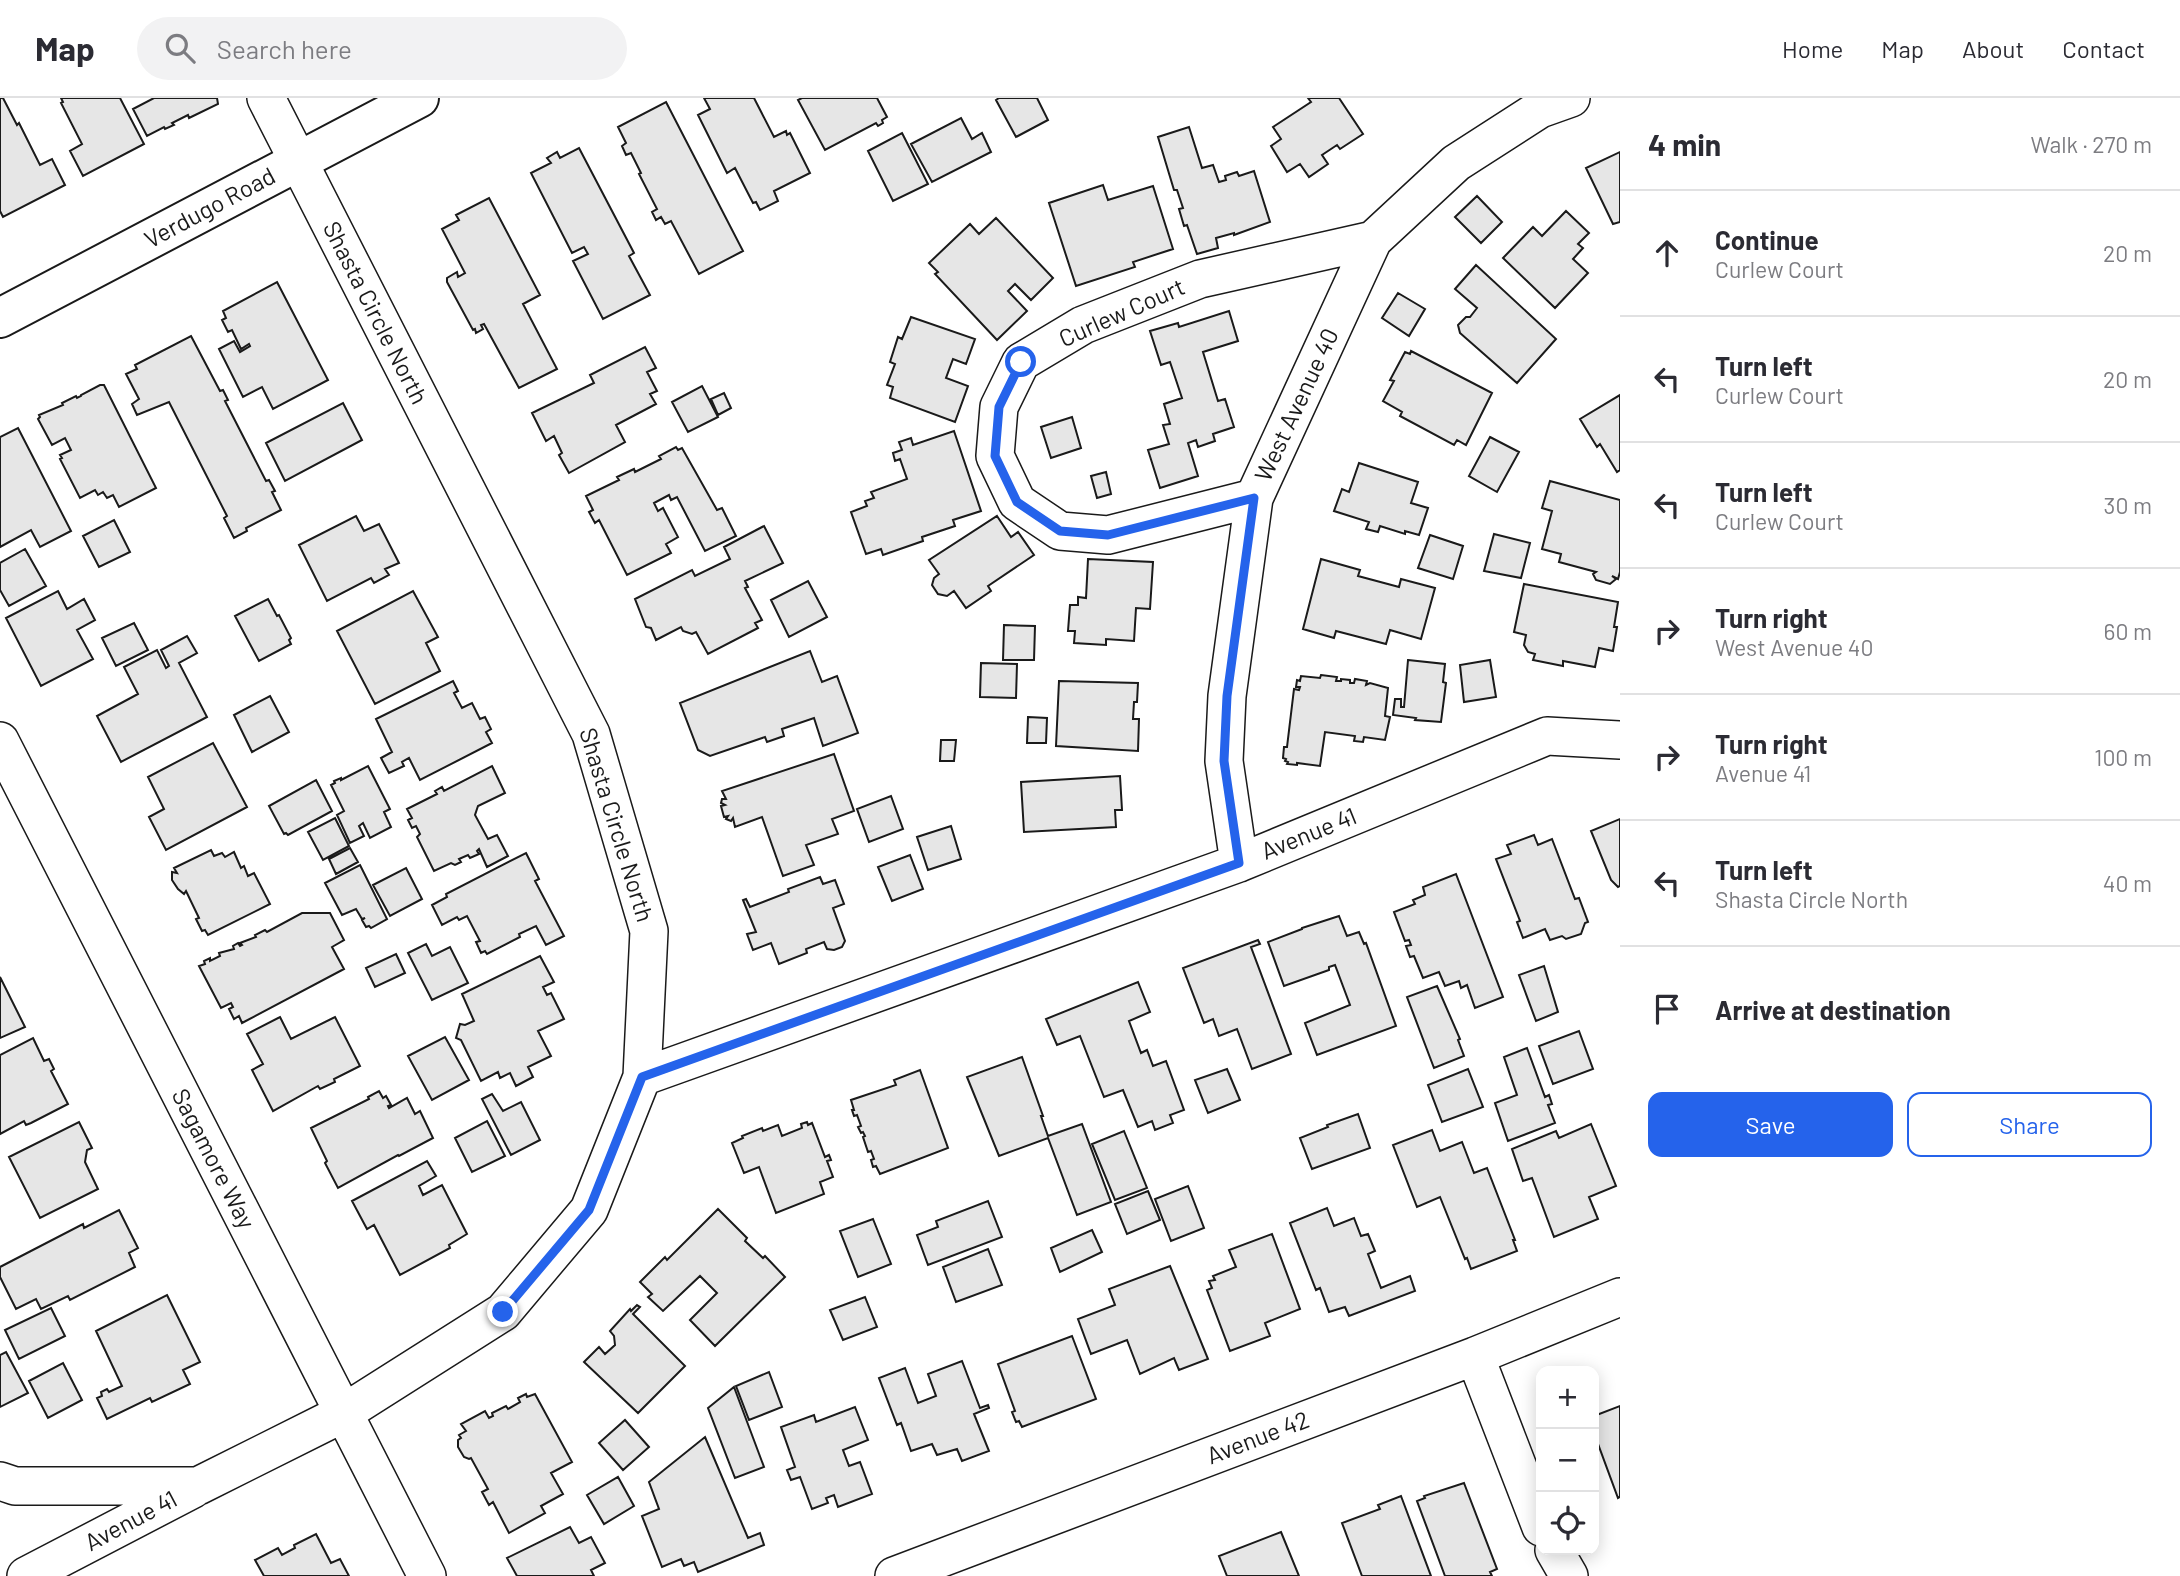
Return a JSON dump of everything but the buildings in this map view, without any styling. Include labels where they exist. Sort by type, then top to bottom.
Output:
[{"type":"main road","name":"Verdugo Road","points":[[0,318],[419,98]]},
{"type":"street","name":"Shasta Circle North","points":[[266,98],[591,734],[649,931],[642,1077],[589,1210],[503,1312],[342,1414]]},
{"type":"street","name":"West Avenue 40","points":[[1239,863],[1224,761],[1227,696],[1254,498],[1373,240],[1456,163],[1540,109],[1571,98]]},
{"type":"street","name":"Curlew Court","points":[[1254,498],[1108,535],[1060,531],[1017,502],[995,456],[999,407],[1021,362],[1083,325],[1200,279],[1373,240]]},
{"type":"street","name":"Avenue 41","points":[[642,1077],[1239,863],[1547,736],[1620,740]]},
{"type":"street","name":"Sagamore Way","points":[[0,740],[426,1576]]},
{"type":"street","name":"Avenue 42","points":[[894,1576],[1475,1356],[1620,1297]]},
{"type":"street","points":[[1475,1356],[1536,1514]]},
{"type":"street","name":"Avenue 41","points":[[26,1576],[342,1414]]},
{"type":"street","points":[[0,1480],[15,1486],[198,1486]]},
{"type":"street","points":[[1557,1555],[1569,1576]]},
{"type":"route","points":[[503,1312],[589,1210],[642,1077],[1239,863],[1224,761],[1227,696],[1254,498],[1108,535],[1060,531],[1017,502],[995,456],[999,407],[1021,362]]}]
